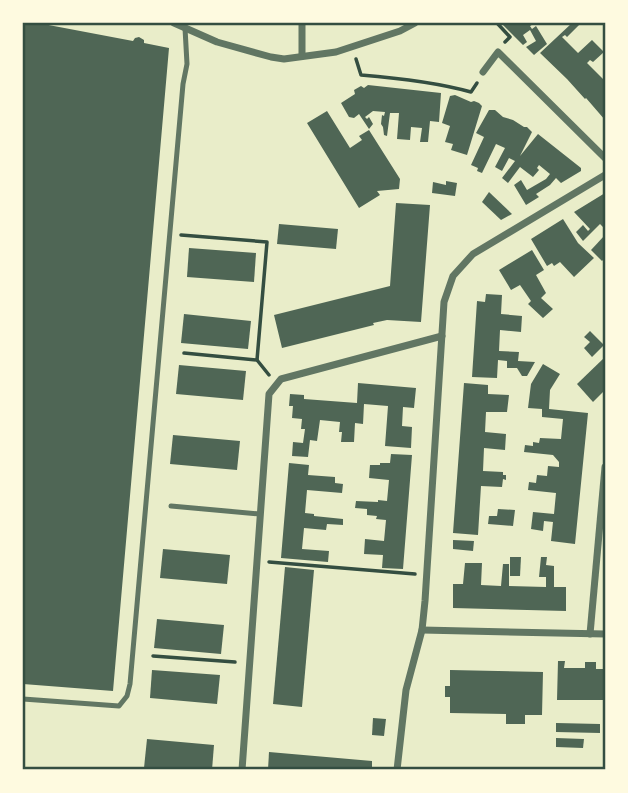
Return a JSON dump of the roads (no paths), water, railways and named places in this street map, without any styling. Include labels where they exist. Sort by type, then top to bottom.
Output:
[{"type":"street","points":[[174,23],[217,42],[284,58],[334,52],[390,35],[415,23]]},
{"type":"street","points":[[302,23],[302,56]]},
{"type":"street","points":[[483,72],[498,52],[605,158]]},
{"type":"street","points":[[397,770],[406,690],[422,630],[444,302],[453,276],[474,254],[605,175]]},
{"type":"street","points":[[242,770],[269,394],[281,379],[442,336]]},
{"type":"street","points":[[590,634],[605,467]]},
{"type":"street","points":[[422,630],[605,634]]},
{"type":"lane","points":[[23,699],[119,706],[127,696],[187,64],[185,29]]},
{"type":"lane","points":[[170,506],[260,514]]}]
